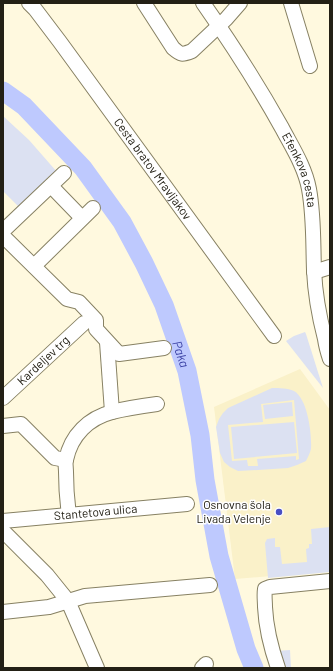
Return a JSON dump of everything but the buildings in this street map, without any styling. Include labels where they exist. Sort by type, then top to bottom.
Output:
[{"type":"street","name":"Cesta bratov Mravljakov","points":[[29,3],[36,9],[274,336]]},
{"type":"street","points":[[144,3],[173,48],[179,53],[185,54],[192,51],[219,26],[240,3]]},
{"type":"street","name":"Efenkova cesta","points":[[203,3],[262,92],[304,170],[309,187],[313,213],[316,300],[330,359]]},
{"type":"street","points":[[291,3],[310,66]]},
{"type":"street","points":[[3,231],[64,173]]},
{"type":"street","points":[[52,186],[82,218]]},
{"type":"street","points":[[34,266],[93,208]]},
{"type":"street","points":[[3,236],[67,300],[79,302],[96,320],[96,329],[119,354],[164,348]]},
{"type":"street","points":[[314,272],[330,267]]},
{"type":"street","name":"Kardeljev trg","points":[[3,398],[84,323]]},
{"type":"street","points":[[107,342],[112,412]]},
{"type":"street","points":[[69,514],[66,486],[66,460],[70,448],[78,433],[94,419],[112,412],[157,404]]},
{"type":"street","points":[[3,426],[21,424],[55,458],[66,460]]},
{"type":"street","name":"Stantetova ulica","points":[[3,520],[187,504]]},
{"type":"street","points":[[3,531],[47,575],[68,601],[97,668]]},
{"type":"street","points":[[278,668],[273,653],[266,620],[265,589],[270,586],[330,581]]},
{"type":"street","points":[[3,612],[49,606],[85,596],[210,585]]},
{"type":"shaded area","points":[[3,116],[29,140],[57,172],[13,212],[18,206],[3,191]]},
{"type":"shaded area","points":[[305,332],[306,334],[323,388],[286,341]]},
{"type":"shaded area","name":"Osnovna šola Livada Velenje","points":[[300,369],[330,410],[330,571],[235,579],[214,407]]},
{"type":"shaded area","points":[[272,388],[294,391],[303,401],[310,427],[311,449],[306,461],[288,468],[238,471],[230,467],[224,462],[220,453],[216,427],[219,419],[228,408]],"holes":[[[294,400],[299,459],[296,460],[296,456],[257,459],[258,466],[248,466],[247,460],[232,461],[228,425],[263,422],[261,404]]]},
{"type":"shaded area","points":[[292,402],[293,416],[265,419],[263,405]]},
{"type":"shaded area","points":[[294,422],[297,453],[234,459],[231,427]]},
{"type":"shaded area","points":[[330,527],[330,572],[268,578],[265,543],[267,539],[275,538],[275,547],[280,547],[282,564],[307,562],[306,549],[309,548],[309,544],[312,544],[311,529]]},
{"type":"shaded area","points":[[290,650],[291,668],[280,668],[276,651]]},
{"type":"waterway","name":"Paka","points":[[3,91],[24,106],[83,168],[122,222],[164,305],[187,371],[200,435],[205,480],[219,556],[246,649],[254,668]]},
{"type":"place","name":"Osnovna šola Livada Velenje","points":[[279,512]]}]
